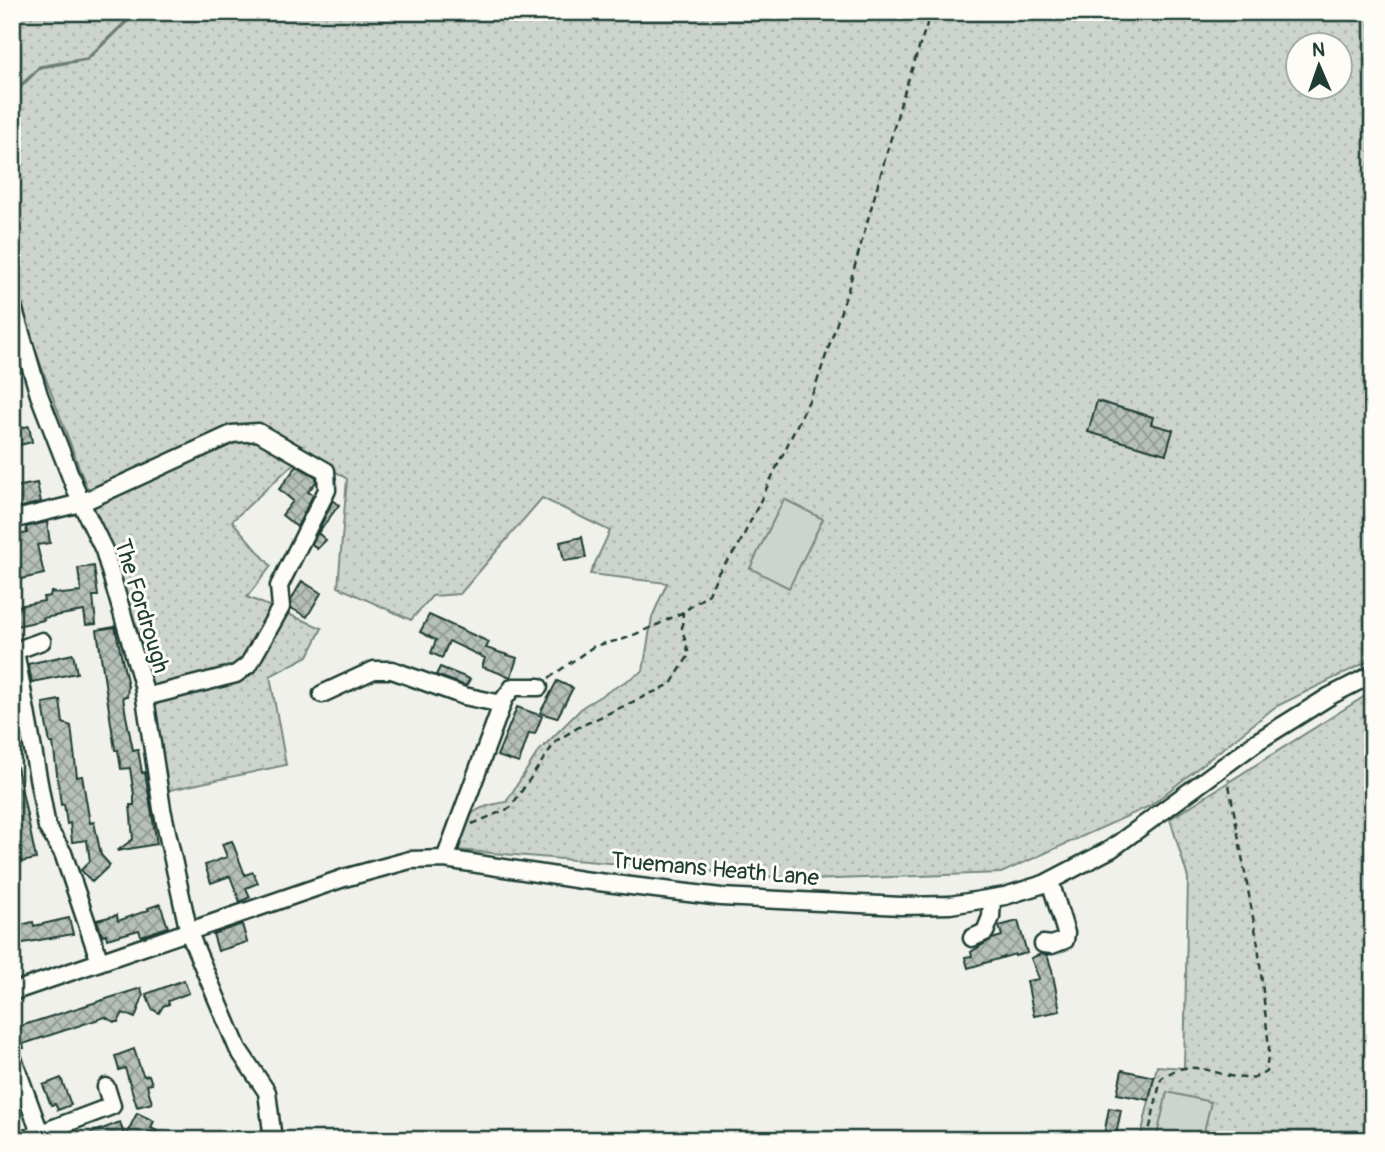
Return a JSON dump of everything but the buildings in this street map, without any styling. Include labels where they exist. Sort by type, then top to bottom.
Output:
[{"type":"street","name":"The Fordrough","points":[[12,303],[39,395],[81,503],[104,550],[145,696],[162,808],[189,933],[238,1049],[267,1092],[273,1140]]},
{"type":"street","points":[[12,520],[81,503],[232,434],[258,432],[326,471],[327,490],[279,586],[281,607],[249,664],[236,674],[145,696]]},
{"type":"street","points":[[42,641],[14,652],[47,827],[63,852],[100,962]]},
{"type":"street","points":[[322,694],[374,670],[392,670],[464,696],[502,704]]},
{"type":"street","name":"Truemans Heath Lane","points":[[12,992],[344,878],[410,860],[445,859],[582,880],[721,897],[901,906],[950,905],[992,898],[1050,881],[1111,849],[1283,724],[1373,674]]},
{"type":"street","points":[[445,859],[502,704],[513,687],[539,687]]},
{"type":"street","points":[[1043,944],[1052,945],[1065,940],[1066,933],[1050,881]]},
{"type":"street","points":[[972,938],[985,932],[991,917],[992,898]]},
{"type":"street","points":[[12,1056],[40,1133]]},
{"type":"street","points":[[22,1140],[111,1106],[106,1087]]},
{"type":"path","points":[[539,687],[563,666],[594,646],[624,639],[683,612],[709,594],[718,573],[738,547],[815,388],[848,290],[902,99],[931,12]]},
{"type":"path","points":[[469,825],[510,808],[556,741],[579,727],[671,684],[689,655],[682,627],[683,612]]},
{"type":"path","points":[[1147,1140],[1161,1079],[1176,1068],[1191,1067],[1252,1078],[1266,1072],[1269,1048],[1258,945],[1233,794],[1225,765]]},
{"type":"shaded area","points":[[12,12],[1373,12],[1373,659],[1275,707],[1150,806],[1001,873],[809,880],[457,850],[471,815],[483,807],[506,802],[538,752],[584,706],[643,671],[652,617],[667,583],[590,574],[610,531],[542,498],[460,594],[432,596],[411,620],[338,587],[347,479],[306,452],[232,521],[271,566],[247,597],[322,628],[308,656],[270,676],[286,765],[165,791],[153,689],[91,499],[12,288]]},
{"type":"shaded area","points":[[784,499],[823,519],[789,588],[750,568]]},
{"type":"shaded area","points":[[1373,691],[1373,1140],[1140,1140],[1157,1066],[1184,1068],[1188,878],[1170,819]]},
{"type":"shaded area","points":[[1167,1092],[1211,1102],[1202,1140],[1156,1140]]},
{"type":"waterway","points":[[12,95],[40,67],[87,59],[139,12]]}]
